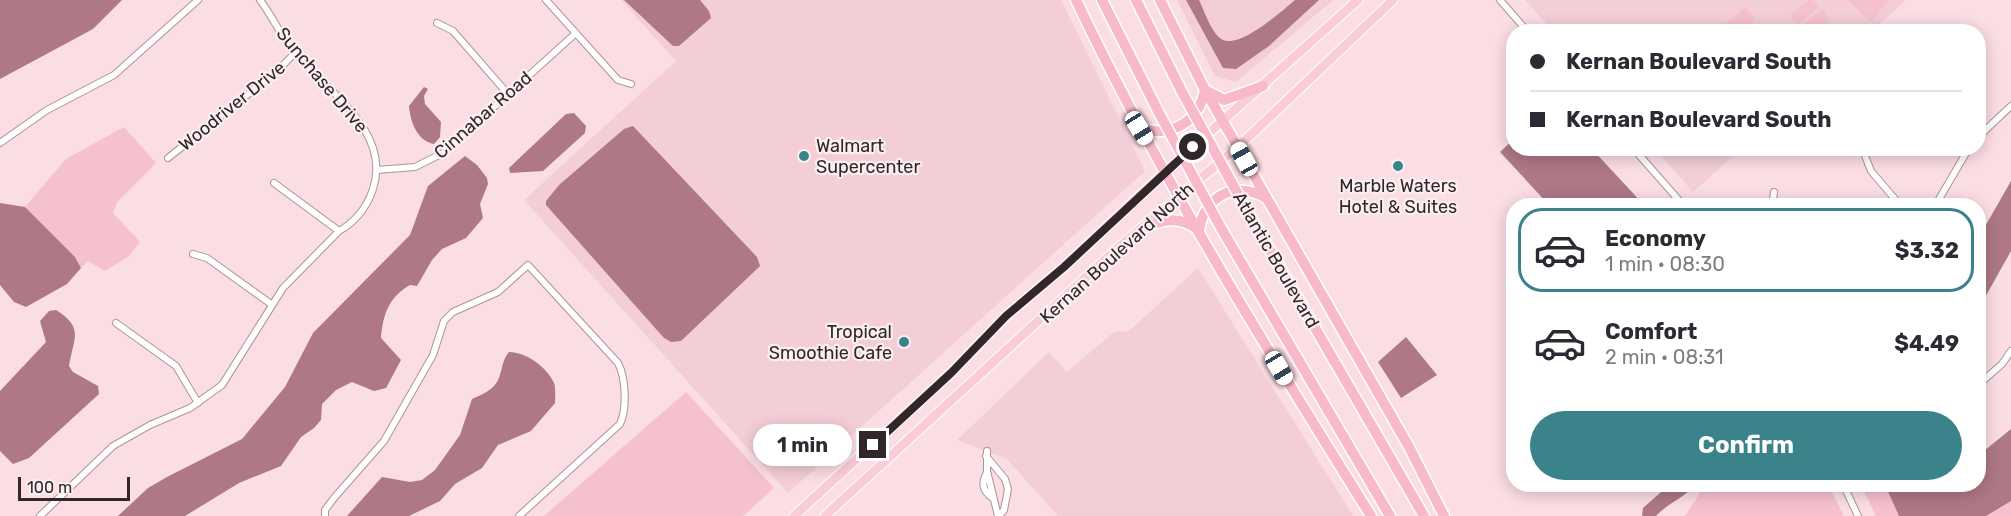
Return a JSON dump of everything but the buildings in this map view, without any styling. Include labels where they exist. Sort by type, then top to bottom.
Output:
[{"type":"highway","points":[[1076,0],[1139,128],[1268,351],[1371,516]]},
{"type":"highway","name":"Atlantic Boulevard","points":[[1102,0],[1221,228],[1390,516]]},
{"type":"highway","name":"Atlantic Boulevard","points":[[1136,0],[1182,92],[1245,207],[1424,516]]},
{"type":"highway","points":[[1160,0],[1222,121],[1409,447],[1444,516]]},
{"type":"highway","points":[[1205,90],[1224,100],[1263,86]]},
{"type":"highway","points":[[1139,128],[1161,132],[1182,126],[1198,111],[1205,90]]},
{"type":"highway","points":[[1199,231],[1205,209],[1222,194],[1245,189],[1266,198]]},
{"type":"highway","points":[[1141,229],[1177,219],[1189,223],[1199,231]]},
{"type":"main road","points":[[794,516],[951,373],[1006,316],[1064,267],[1165,172],[1358,0]]},
{"type":"main road","name":"Kernan Boulevard North","points":[[825,516],[1141,229],[1237,148],[1393,0]]},
{"type":"street","points":[[0,143],[39,114],[114,75],[198,0]]},
{"type":"street","name":"Sunchase Drive","points":[[40,516],[113,446],[211,395],[228,376],[283,288],[366,206],[377,170],[373,143],[361,124],[295,53],[260,0]]},
{"type":"street","points":[[546,0],[618,80],[631,84]]},
{"type":"street","points":[[1500,0],[1521,24]]},
{"type":"street","points":[[436,24],[453,31],[508,94]]},
{"type":"street","name":"Cinnabar Road","points":[[377,170],[415,167],[432,160],[576,33]]},
{"type":"street","name":"Woodriver Drive","points":[[168,158],[277,71],[295,53]]},
{"type":"street","points":[[1986,130],[2011,106]]},
{"type":"street","points":[[1640,156],[1677,198]]},
{"type":"street","points":[[1865,156],[1871,171],[1894,198]]},
{"type":"street","points":[[1940,198],[1964,156]]},
{"type":"street","points":[[274,183],[339,231]]},
{"type":"street","points":[[1773,198],[1774,192]]},
{"type":"street","points":[[193,254],[207,258],[271,304]]},
{"type":"street","points":[[325,516],[325,510],[334,498],[384,441],[433,355],[444,321],[453,312],[498,292],[528,265],[618,363],[621,370],[624,414],[620,424],[519,516]]},
{"type":"street","points":[[116,323],[176,366],[198,403]]},
{"type":"street","points":[[1986,378],[2002,364],[2011,351]]},
{"type":"street","points":[[987,454],[1005,479],[1008,489],[1004,510],[999,516],[987,471],[987,454]]},
{"type":"street","points":[[1847,492],[1858,516]]},
{"type":"shaded area","points":[[0,0],[122,0],[93,29],[0,79]]},
{"type":"shaded area","points":[[621,0],[1061,0],[1145,171],[788,493],[524,200],[676,61]]},
{"type":"shaded area","points":[[624,0],[700,0],[709,11],[711,18],[679,46],[673,46]]},
{"type":"shaded area","points":[[1177,0],[1333,0],[1236,82],[1215,76]]},
{"type":"shaded area","points":[[1186,0],[1199,0],[1215,33],[1223,40],[1231,41],[1240,39],[1261,27],[1295,0],[1319,0],[1269,46],[1236,69],[1223,68]]},
{"type":"shaded area","points":[[1525,0],[1906,0],[1880,24],[1547,24]]},
{"type":"shaded area","points":[[1808,0],[1813,0],[1819,7],[1799,24],[1790,15]]},
{"type":"shaded area","points":[[1847,0],[1889,0],[1871,22]]},
{"type":"shaded area","points":[[1745,7],[1755,19],[1750,24],[1726,24]]},
{"type":"shaded area","points":[[1822,9],[1830,19],[1824,24],[1804,24]]},
{"type":"shaded area","points":[[424,87],[428,89],[424,96],[425,104],[441,122],[440,137],[434,144],[419,135],[410,112],[409,106]]},
{"type":"shaded area","points":[[574,113],[586,126],[585,133],[543,171],[510,173],[509,168],[566,114]]},
{"type":"shaded area","points":[[633,126],[757,257],[760,266],[681,341],[671,342],[664,338],[546,205],[546,201],[559,185],[624,129]]},
{"type":"shaded area","points":[[124,127],[156,163],[117,202],[113,213],[140,242],[129,256],[105,271],[88,261],[81,268],[75,257],[25,207],[66,159]]},
{"type":"shaded area","points":[[1506,146],[1506,156],[1598,156],[1638,198],[1543,198],[1500,152]]},
{"type":"shaded area","points":[[465,156],[477,165],[487,178],[488,184],[480,204],[483,218],[466,238],[442,249],[432,260],[417,286],[410,285],[403,290],[388,307],[381,338],[401,360],[386,388],[374,391],[352,382],[336,390],[322,404],[321,420],[301,437],[281,466],[239,483],[185,516],[118,516],[148,488],[242,439],[285,387],[313,333],[410,235],[428,186]]},
{"type":"shaded area","points":[[1661,156],[1733,156],[1693,192]]},
{"type":"shaded area","points":[[2011,181],[2011,251],[1986,296],[1986,225]]},
{"type":"shaded area","points":[[0,203],[25,207],[75,257],[81,268],[67,284],[26,307],[14,302],[0,285]]},
{"type":"shaded area","points":[[1198,268],[1353,516],[1058,516],[1007,459],[957,440],[1049,352],[1067,372],[1114,332],[1129,331]]},
{"type":"shaded area","points":[[56,310],[65,316],[74,329],[69,366],[73,372],[98,386],[99,394],[29,458],[13,464],[0,451],[0,391],[46,342],[40,321],[49,311]]},
{"type":"shaded area","points":[[1406,337],[1437,375],[1401,398],[1378,362]]},
{"type":"shaded area","points":[[509,352],[535,361],[554,383],[555,403],[531,431],[498,445],[482,468],[455,484],[440,501],[409,516],[347,516],[382,477],[410,482],[422,480],[435,470],[460,435],[472,399],[493,387]]},
{"type":"shaded area","points":[[686,392],[774,488],[743,516],[544,516]]},
{"type":"shaded area","points":[[2011,429],[2011,501],[1986,516],[1899,516],[1888,492],[1986,492],[1986,449]]},
{"type":"shaded area","points":[[1661,492],[1688,492],[1656,516],[1642,516],[1643,508]]},
{"type":"shaded area","points":[[1701,492],[1832,492],[1844,516],[1685,516]]},
{"type":"shaded area","points":[[1864,492],[1888,492],[1899,516],[1876,516]]},
{"type":"shaded area","points":[[2011,501],[2011,516],[1986,516]]},
{"type":"place","name":"Walmart Supercenter","points":[[804,156]]},
{"type":"place","name":"Marble Waters Hotel & Suites","points":[[1398,166]]},
{"type":"place","name":"Tropical Smoothie Cafe","points":[[904,342]]},
{"type":"route","points":[[873,445],[951,373],[1006,316],[1064,267],[1193,147]]}]
